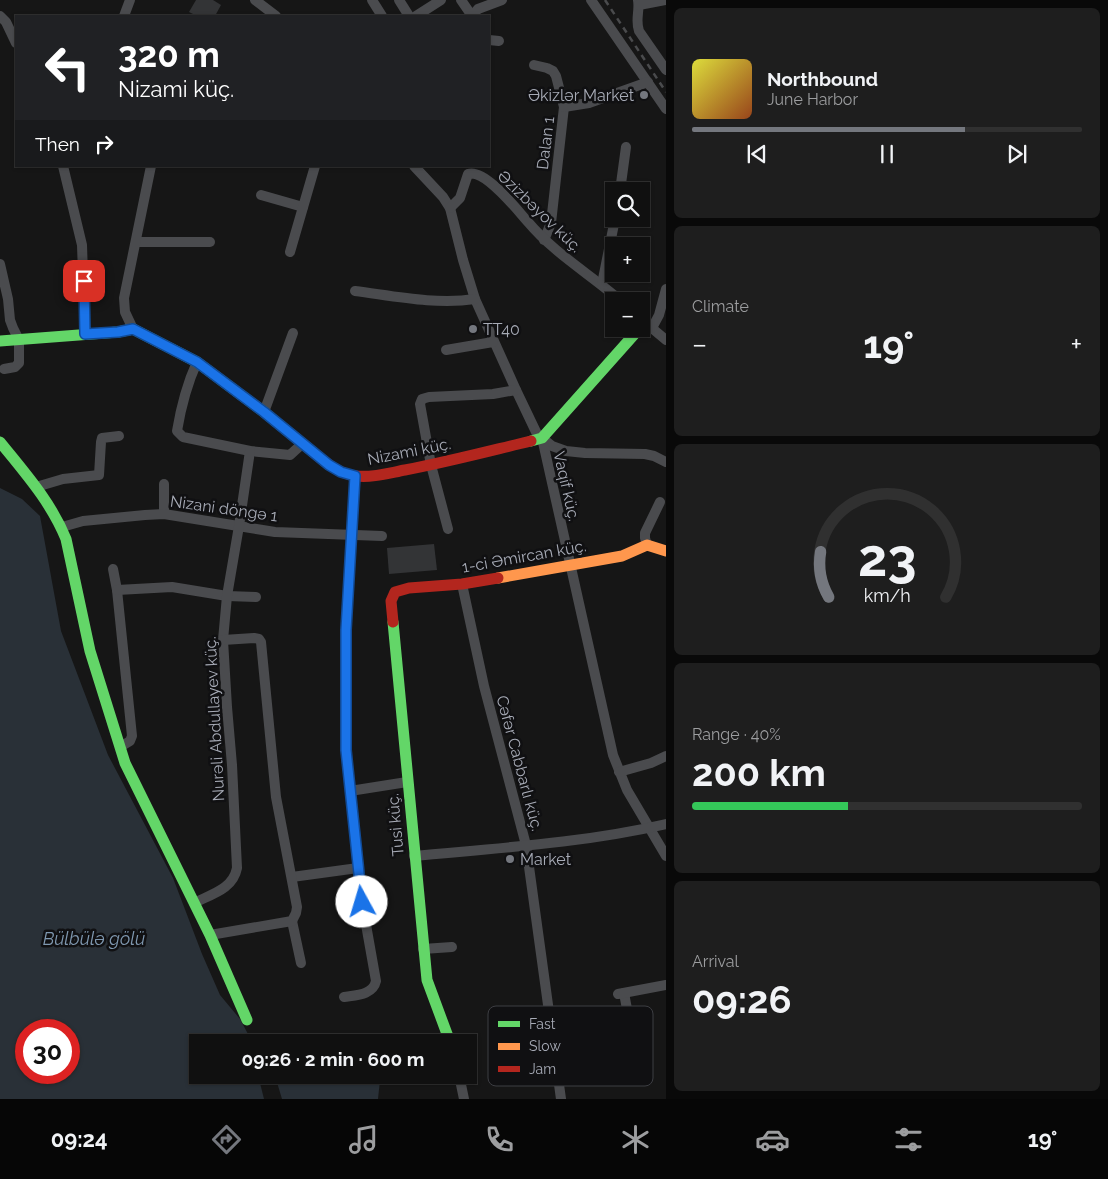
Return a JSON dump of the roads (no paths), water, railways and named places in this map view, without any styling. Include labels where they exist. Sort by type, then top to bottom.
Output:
[{"type":"street","points":[[124,15],[130,0]]},
{"type":"street","points":[[255,0],[275,15]]},
{"type":"street","points":[[372,0],[381,15]]},
{"type":"street","points":[[399,0],[408,15]]},
{"type":"street","points":[[418,15],[442,0]]},
{"type":"street","points":[[461,0],[471,15]]},
{"type":"street","points":[[473,15],[478,9],[502,0]]},
{"type":"street","points":[[591,0],[666,110]]},
{"type":"street","points":[[660,2],[638,2],[636,24],[666,70]]},
{"type":"street","points":[[0,16],[6,22],[15,41]]},
{"type":"street","name":"Dalan 1","points":[[534,66],[553,70],[564,107],[550,223],[544,240]]},
{"type":"street","points":[[564,107],[589,103],[648,82]]},
{"type":"street","points":[[621,182],[626,147]]},
{"type":"street","points":[[63,167],[82,245],[85,334]]},
{"type":"street","points":[[0,341],[118,332],[133,329],[125,312],[124,298],[151,167]]},
{"type":"street","points":[[290,252],[315,167]]},
{"type":"street","name":"Vaqif küç.","points":[[415,167],[443,196],[450,208],[475,298],[534,429],[542,438],[619,772],[637,810],[666,856]]},
{"type":"street","name":"Əzizbəyov küç.","points":[[450,208],[460,198],[466,178],[472,170],[509,200],[556,252],[611,292]]},
{"type":"street","points":[[261,195],[303,206]]},
{"type":"street","points":[[602,284],[613,227]]},
{"type":"street","points":[[136,242],[210,242]]},
{"type":"street","points":[[0,264],[8,299],[10,320],[19,340],[20,363],[16,367],[4,369]]},
{"type":"street","points":[[650,321],[658,315],[666,289]]},
{"type":"street","points":[[355,291],[457,302],[475,298]]},
{"type":"street","name":"Nizami küç.","points":[[133,329],[197,362],[264,412],[329,465],[341,472],[355,476],[385,475],[542,438]]},
{"type":"street","points":[[650,329],[666,340]]},
{"type":"street","points":[[264,412],[293,333]]},
{"type":"street","points":[[633,337],[542,438],[552,446],[566,451],[586,454],[645,454],[666,462]]},
{"type":"street","points":[[446,350],[494,342]]},
{"type":"street","points":[[197,362],[185,394],[178,425],[179,434],[183,437],[250,451],[290,455],[302,444]]},
{"type":"street","points":[[448,529],[431,465],[420,411],[422,399],[429,397],[494,394],[516,390]]},
{"type":"street","points":[[36,487],[63,479],[99,475],[102,438],[119,436]]},
{"type":"street","points":[[0,442],[55,512],[62,527],[90,652],[125,763],[210,935],[247,1020]]},
{"type":"street","name":"Nurəli Abdullayev küç.","points":[[194,903],[229,886],[237,868],[223,640],[227,596],[240,526],[250,451]]},
{"type":"street","points":[[344,997],[370,991],[376,981],[362,902],[346,750],[346,650],[355,476]]},
{"type":"street","points":[[164,484],[164,514]]},
{"type":"street","points":[[660,502],[644,538],[647,545],[666,551]]},
{"type":"street","name":"Nizani döngə 1","points":[[62,527],[83,522],[164,514],[275,532],[382,536]]},
{"type":"street","name":"1-ci Əmircan küç.","points":[[391,601],[395,592],[402,590],[462,584],[622,556],[647,545]]},
{"type":"street","points":[[113,570],[117,590],[132,736],[130,741],[120,746]]},
{"type":"street","name":"Cəfər Cabbarlı küç.","points":[[462,584],[484,686],[526,846],[548,1006]]},
{"type":"street","points":[[117,590],[172,587],[227,596],[256,597]]},
{"type":"street","name":"Tusi küç.","points":[[391,601],[423,949],[430,993],[447,1034]]},
{"type":"street","points":[[223,640],[254,638],[259,639],[261,642],[272,770],[297,907],[292,921],[301,963]]},
{"type":"street","points":[[619,772],[651,763],[666,756]]},
{"type":"street","points":[[350,791],[407,782]]},
{"type":"street","points":[[414,856],[526,846],[613,835],[666,824]]},
{"type":"street","points":[[292,877],[358,868]]},
{"type":"street","points":[[210,935],[292,921]]},
{"type":"street","points":[[423,949],[452,946]]},
{"type":"street","points":[[624,1006],[621,994],[666,985]]},
{"type":"street","points":[[461,1084],[464,1099]]},
{"type":"street","name":"Cəfər Cabbarlı küç.","points":[[559,1086],[561,1099]]},
{"type":"water","name":"Bülbülə gölü","points":[[0,488],[22,499],[40,516],[61,631],[108,755],[173,878],[220,995],[240,1019],[248,1034],[189,1034],[189,1084],[260,1084],[264,1099],[0,1099]]},
{"type":"water","points":[[278,1084],[380,1084],[378,1099],[282,1099]]},
{"type":"railway","points":[[605,0],[666,92]]},
{"type":"place","name":"Əkizlər Market","points":[[644,95]]},
{"type":"place","name":"TT40","points":[[473,329]]},
{"type":"place","name":"Market","points":[[510,859]]}]
